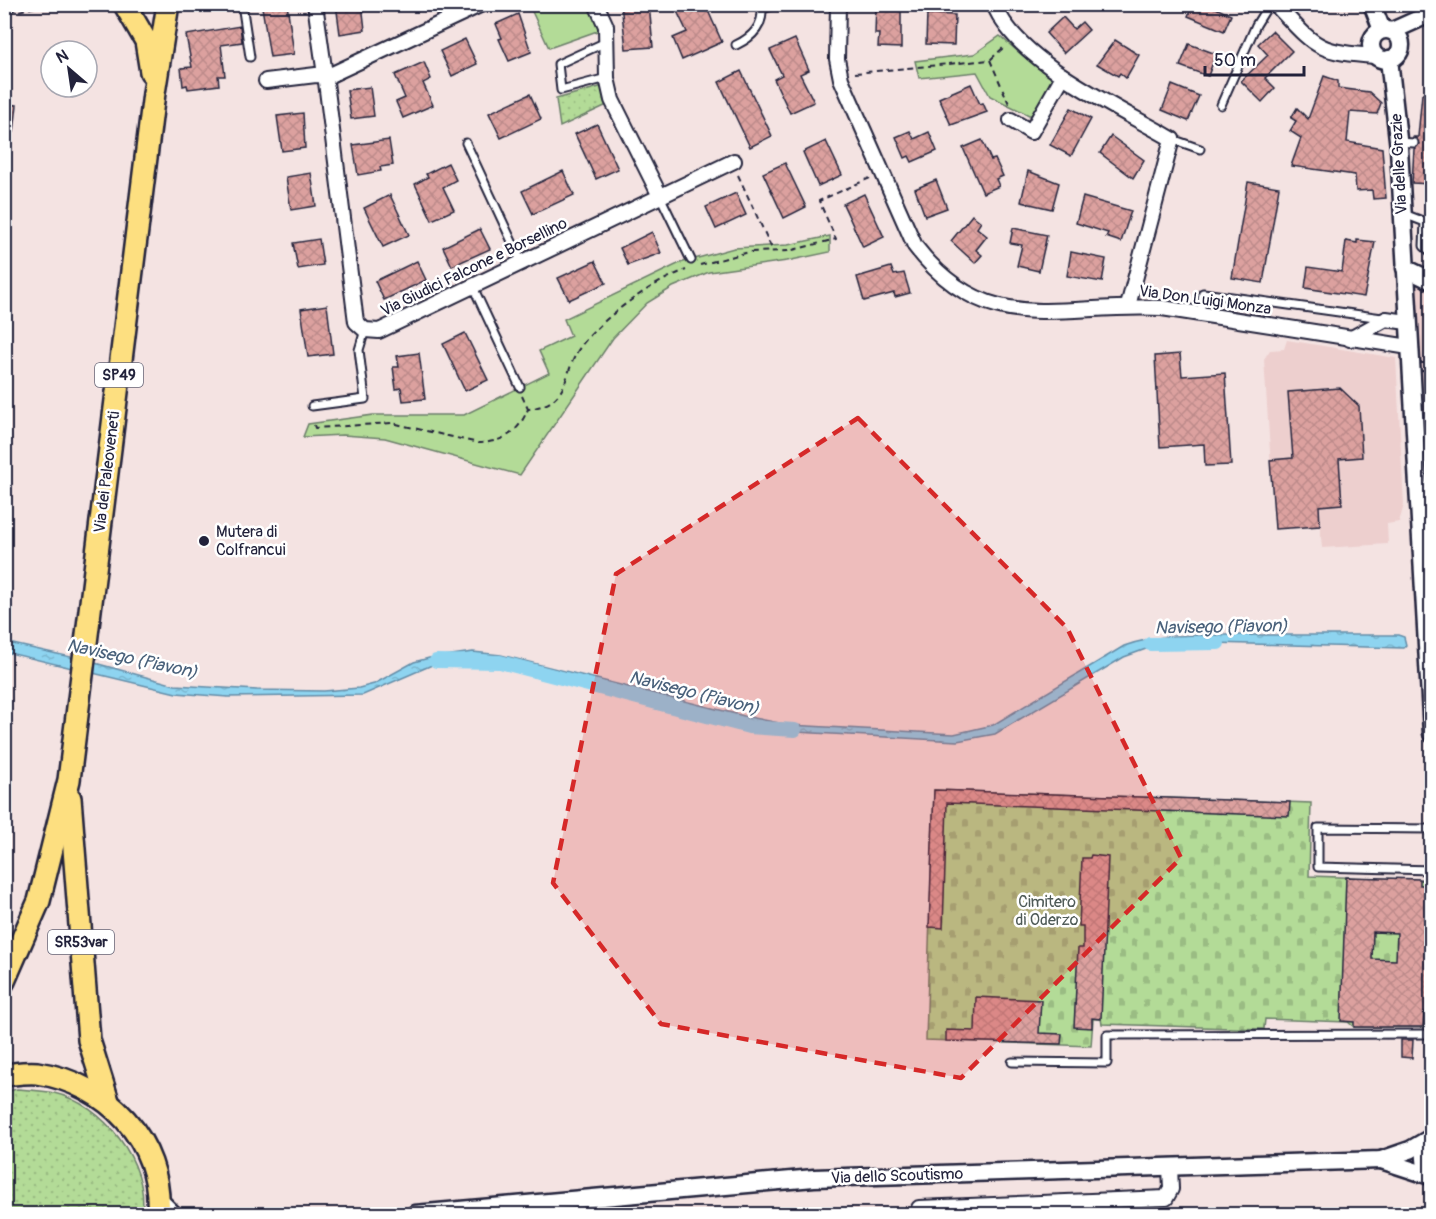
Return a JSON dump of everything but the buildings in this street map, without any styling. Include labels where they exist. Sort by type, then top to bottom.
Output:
[{"type":"main road","name":"SP49","points":[[125,4],[139,10],[166,4]]},
{"type":"main road","name":"Via dei Paleoveneti","points":[[125,4],[141,28],[148,48],[154,93]]},
{"type":"main road","name":"Via dei Paleoveneti","points":[[4,981],[39,901],[69,780],[166,4]]},
{"type":"main road","name":"Via dei Paleoveneti","points":[[69,780],[89,1040],[108,1101]]},
{"type":"main road","name":"SR53var","points":[[4,1075],[35,1073],[74,1082],[108,1101],[131,1125],[148,1152],[164,1210]]},
{"type":"street","name":"Via Giudici Falcone e Borsellino","points":[[315,4],[324,68],[328,76],[326,82],[356,322],[365,330],[379,331],[734,161]]},
{"type":"street","points":[[266,81],[316,75],[328,76],[482,4]]},
{"type":"street","points":[[596,4],[606,26],[607,78],[612,100],[660,196]]},
{"type":"street","name":"Via Don Luigi Monza","points":[[838,4],[837,59],[840,74],[881,173],[915,246],[927,261],[961,292],[981,301],[1018,311],[1128,306],[1200,314],[1409,347]]},
{"type":"street","points":[[994,4],[998,16],[1014,38],[1063,76],[1172,139],[1128,306]]},
{"type":"street","points":[[1275,4],[1318,46],[1335,53],[1352,54],[1379,53],[1374,35],[1431,13]]},
{"type":"street","points":[[1372,4],[1387,30]]},
{"type":"street","name":"Via delle Grazie","points":[[1387,30],[1399,37],[1401,46],[1397,54],[1379,53],[1406,142],[1402,214],[1431,734]]},
{"type":"street","points":[[1011,120],[1031,132],[1063,76]]},
{"type":"street","points":[[1405,268],[1431,281]]},
{"type":"street","points":[[1350,339],[1386,319],[1407,322]]},
{"type":"street","points":[[1430,1138],[1424,1158],[1431,1177]]},
{"type":"street","name":"Via dello Scoutismo","points":[[415,1215],[814,1178],[1381,1160],[1410,1150],[1430,1138]]},
{"type":"street","name":"Via dello Scoutismo","points":[[1381,1160],[1431,1177]]},
{"type":"street","points":[[920,1208],[1166,1198],[1171,1189],[1170,1167]]},
{"type":"street","points":[[951,1215],[958,1207],[964,1205]]},
{"type":"lane","points":[[242,4],[250,57]]},
{"type":"lane","points":[[736,45],[751,37],[762,17],[761,7],[778,4]]},
{"type":"lane","points":[[1221,105],[1256,25],[1269,4]]},
{"type":"lane","points":[[606,42],[558,64],[561,90],[607,78]]},
{"type":"lane","points":[[1172,139],[1200,149]]},
{"type":"lane","points":[[466,143],[522,263]]},
{"type":"lane","points":[[660,196],[691,260]]},
{"type":"lane","points":[[1402,214],[1409,214],[1425,222],[1424,246],[1431,253]]},
{"type":"lane","points":[[473,286],[520,387]]},
{"type":"lane","points":[[1200,314],[1203,293],[1386,319]]},
{"type":"lane","points":[[312,406],[365,399],[359,350],[365,330]]},
{"type":"lane","points":[[1431,829],[1318,828],[1318,867],[1431,870]]},
{"type":"lane","points":[[1012,1062],[1107,1063],[1107,1035],[1431,1034]]},
{"type":"path","points":[[10,8],[48,4]]},
{"type":"path","points":[[840,74],[990,60],[1014,38]]},
{"type":"path","points":[[990,60],[1013,112],[1011,120]]},
{"type":"path","points":[[528,409],[548,404],[560,394],[580,348],[593,333],[638,296],[682,271],[719,258],[749,252],[789,251],[836,239],[819,201],[881,173]]},
{"type":"path","points":[[738,175],[773,251]]},
{"type":"path","points":[[314,425],[315,428],[392,423],[478,443],[487,443],[501,440],[516,432],[528,409],[520,387]]},
{"type":"highlighted area","points":[[858,418],[1067,628],[1181,858],[961,1078],[661,1024],[553,883],[616,574]]},
{"type":"shaded area","points":[[1412,282],[1431,291],[1431,629],[1428,492]]},
{"type":"shaded area","points":[[1287,340],[1396,358],[1404,505],[1399,522],[1387,524],[1388,544],[1322,548],[1320,526],[1275,529],[1264,359],[1270,350],[1284,349]]},
{"type":"green space","points":[[529,5],[590,5],[600,30],[549,48]]},
{"type":"green space","points":[[1000,36],[1023,56],[1056,77],[1035,115],[1029,115],[990,96],[977,72],[919,78],[915,61],[974,54]]},
{"type":"green space","points":[[603,86],[609,104],[560,127],[556,99]]},
{"type":"green space","points":[[830,236],[830,252],[787,261],[709,272],[673,287],[647,303],[613,338],[520,475],[385,438],[343,435],[303,437],[308,424],[373,415],[464,415],[549,373],[539,351],[571,336],[564,319],[680,263],[734,248],[788,245]]},
{"type":"green space","name":"Cimitero di Oderzo","points":[[934,790],[1311,803],[1309,876],[1431,880],[1431,1027],[1354,1027],[1348,1022],[1265,1019],[1264,1029],[1102,1024],[1101,1019],[1093,1019],[1091,1046],[926,1040]]},
{"type":"green space","points":[[17,1089],[49,1092],[72,1099],[90,1109],[105,1123],[131,1156],[139,1175],[143,1195],[142,1214],[5,1214],[5,1092]]},
{"type":"green space","points":[[1164,1209],[1164,1214],[1116,1214],[1116,1211]]},
{"type":"water","points":[[1195,635],[1398,635],[1404,637],[1406,645],[1403,648],[1175,642],[1157,645],[1124,657],[995,734],[957,741],[796,732],[724,719],[497,660],[464,659],[432,665],[363,695],[228,697],[176,693],[5,652],[4,642],[84,660],[175,685],[257,690],[324,691],[359,688],[374,684],[414,662],[473,652],[501,655],[744,716],[790,725],[954,734],[993,725],[1124,646],[1138,642]]},
{"type":"waterway","name":"Navisego (Piavon)","points":[[1150,644],[1218,643]]},
{"type":"waterway","name":"Navisego (Piavon)","points":[[436,661],[500,662],[749,727],[795,730]]},
{"type":"place","name":"Mutera di Colfrancui","points":[[204,541]]}]
